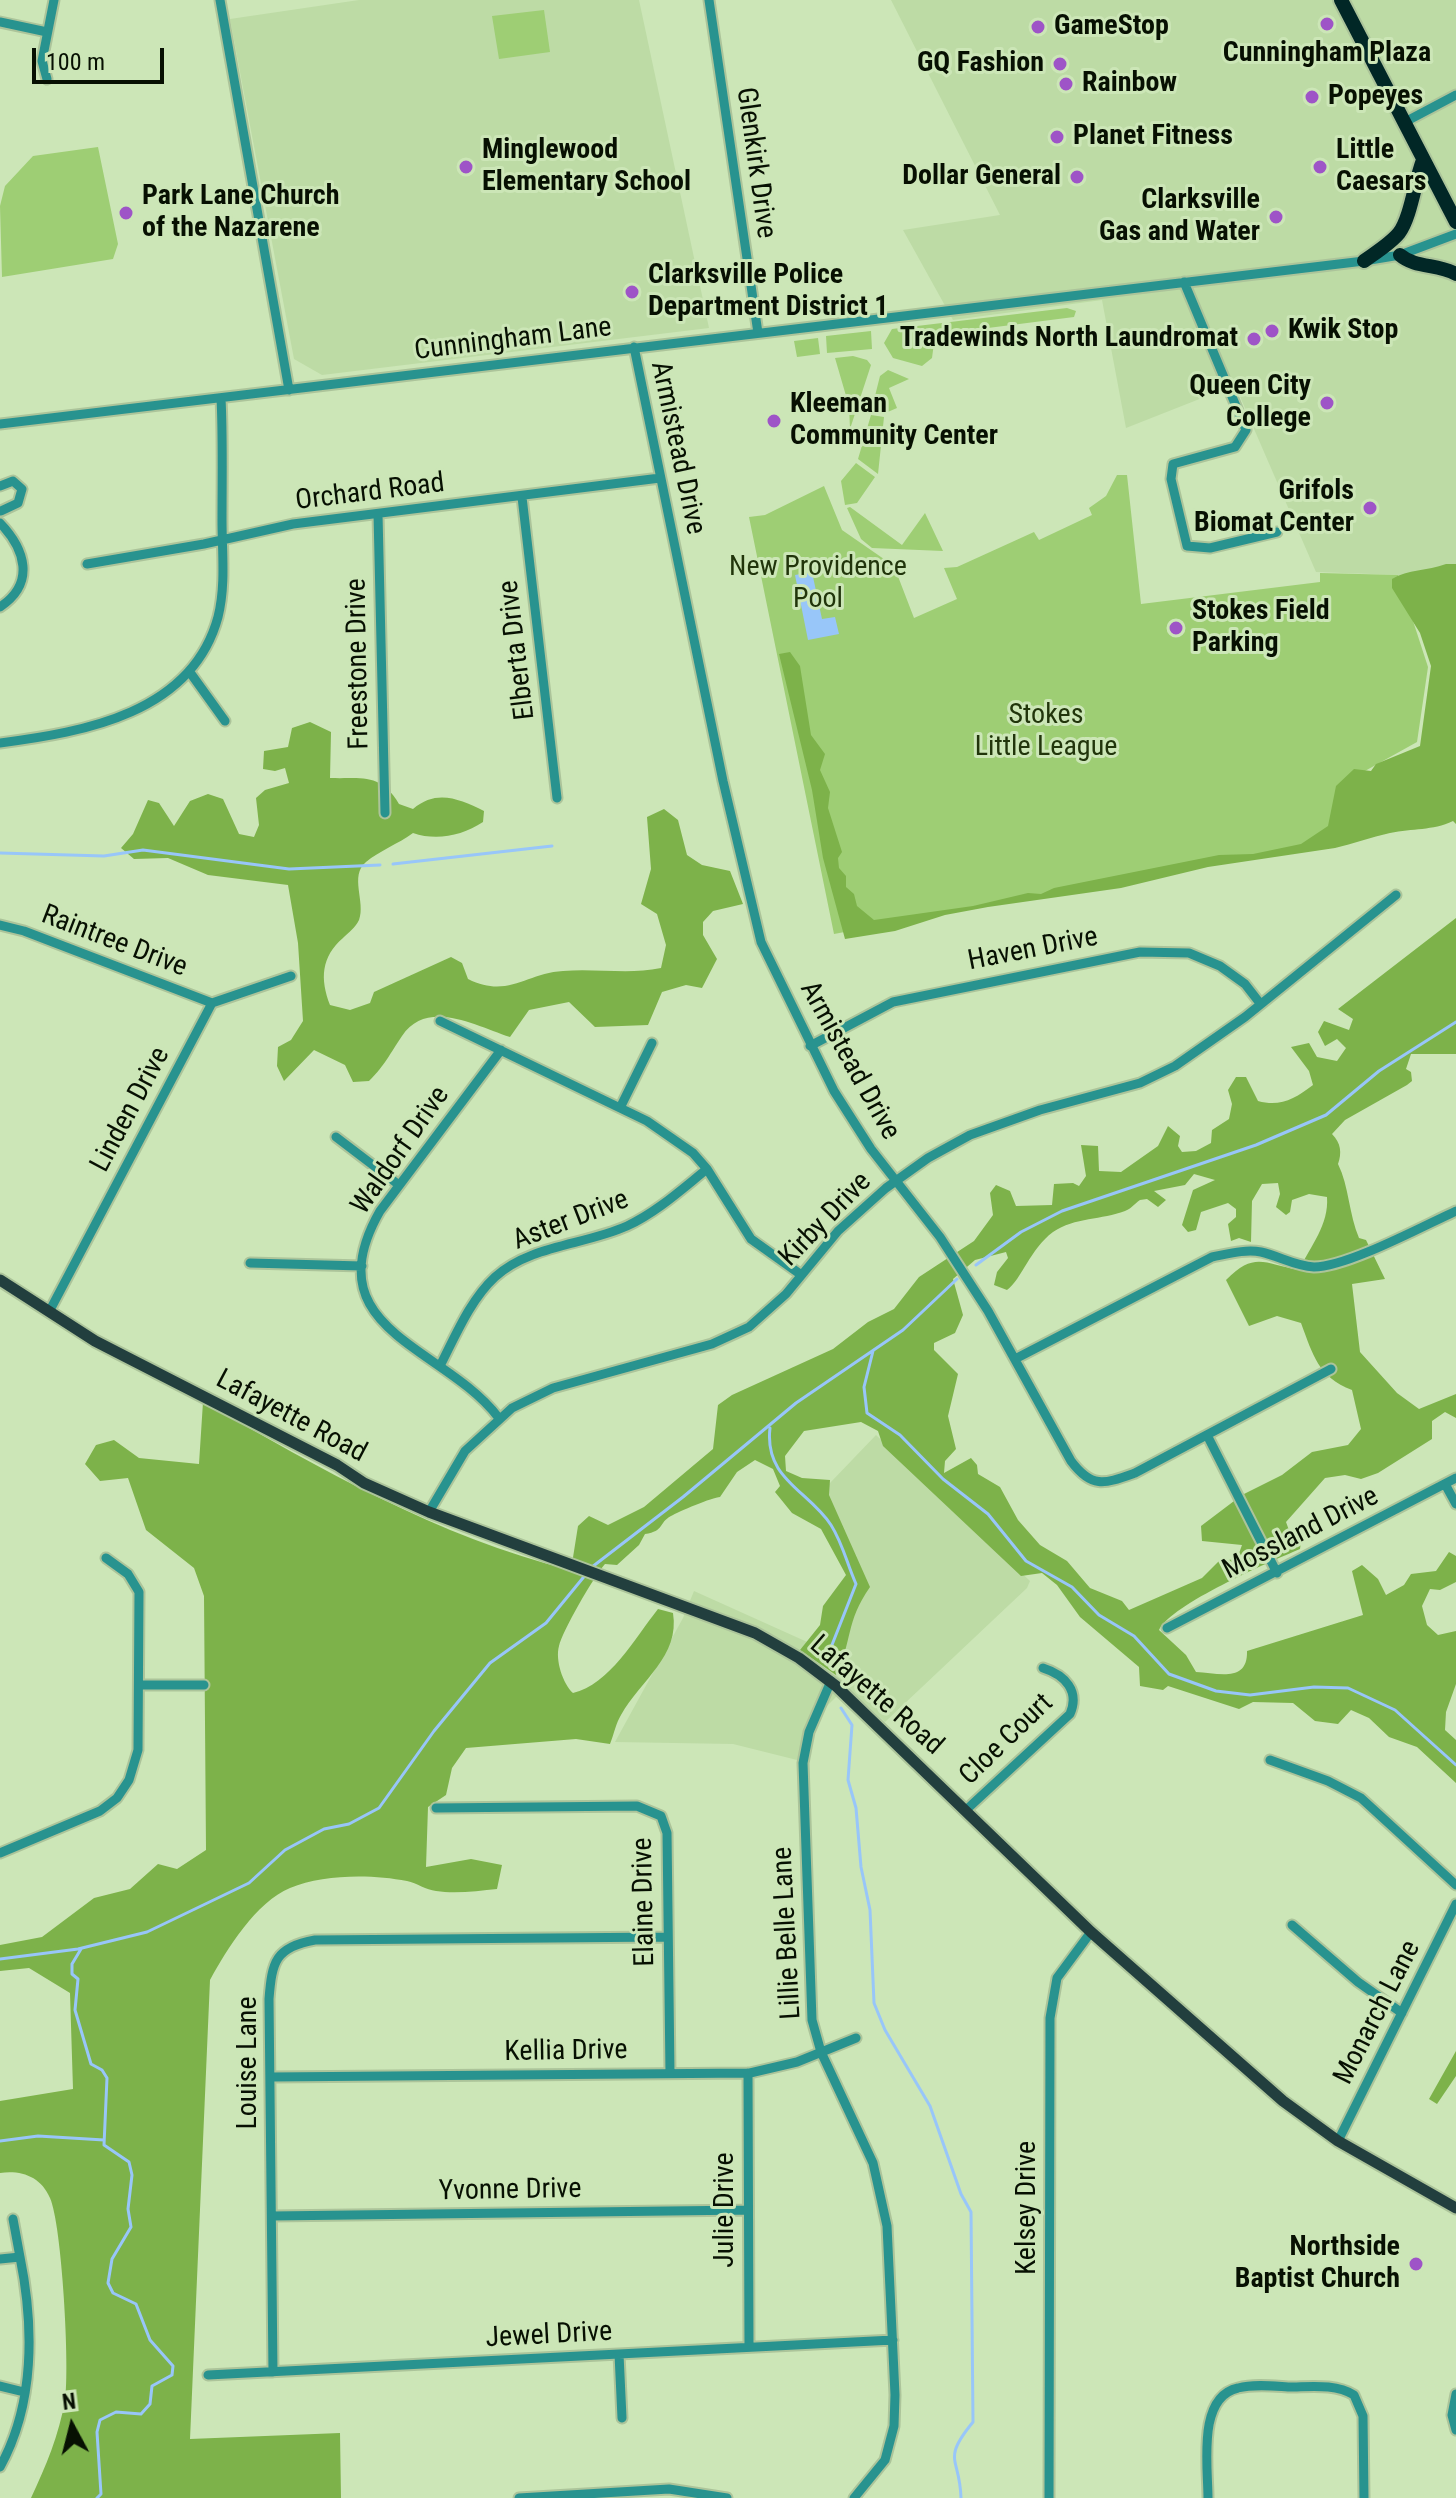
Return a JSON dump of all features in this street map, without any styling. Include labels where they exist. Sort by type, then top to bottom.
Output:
[{"type":"highway","points":[[1341,0],[1456,222]]},
{"type":"highway","points":[[1364,261],[1399,233],[1423,160]]},
{"type":"highway","points":[[1400,255],[1409,263],[1443,267],[1456,274]]},
{"type":"main road","name":"Lafayette Road","points":[[0,1280],[95,1341],[337,1465],[364,1483],[429,1512],[755,1633],[799,1658],[831,1681],[1091,1932],[1283,2101],[1338,2141],[1456,2208]]},
{"type":"street","points":[[47,79],[42,61],[54,0]]},
{"type":"street","points":[[220,0],[289,390]]},
{"type":"street","name":"Glenkirk Drive","points":[[709,0],[758,333]]},
{"type":"street","points":[[0,22],[47,32]]},
{"type":"street","points":[[1403,123],[1456,95]]},
{"type":"street","name":"Cunningham Lane","points":[[0,424],[1364,261],[1400,255],[1456,234]]},
{"type":"street","points":[[1184,282],[1246,430],[1244,439],[1235,447],[1173,464],[1171,479],[1187,546],[1210,548],[1277,532]]},
{"type":"street","name":"Armistead Drive","points":[[634,347],[753,915],[769,960],[810,1046],[858,1130],[940,1237],[1015,1359],[1071,1461],[1083,1476],[1094,1482],[1111,1482],[1135,1473],[1331,1369]]},
{"type":"street","points":[[0,743],[80,728],[127,715],[162,697],[189,671],[210,640],[223,586],[221,398]]},
{"type":"street","name":"Orchard Road","points":[[87,564],[293,524],[660,478]]},
{"type":"street","points":[[0,486],[13,481],[22,489],[18,503],[0,511]]},
{"type":"street","name":"Elberta Drive","points":[[522,497],[557,798]]},
{"type":"street","name":"Freestone Drive","points":[[378,514],[385,813]]},
{"type":"street","points":[[0,523],[21,551],[24,572],[20,587],[0,607]]},
{"type":"street","points":[[189,671],[225,721]]},
{"type":"street","name":"Kirby Drive","points":[[429,1512],[465,1451],[498,1417],[553,1388],[732,1335],[762,1318],[838,1231],[897,1180],[970,1135],[1040,1110],[1140,1083],[1175,1066],[1245,1017],[1259,1002],[1396,895]]},
{"type":"street","name":"Raintree Drive","points":[[0,925],[24,931],[212,1003]]},
{"type":"street","name":"Haven Drive","points":[[810,1046],[893,1002],[1140,952],[1189,953],[1220,966],[1245,984],[1259,1002]]},
{"type":"street","points":[[212,1003],[291,976]]},
{"type":"street","name":"Linden Drive","points":[[49,1312],[212,1003]]},
{"type":"street","points":[[440,1021],[647,1121],[693,1153],[707,1169],[751,1239],[800,1274]]},
{"type":"street","points":[[620,1108],[652,1043]]},
{"type":"street","name":"Waldorf Drive","points":[[498,1417],[475,1390],[403,1343],[379,1320],[362,1282],[362,1266],[371,1226],[501,1050]]},
{"type":"street","points":[[336,1137],[399,1185]]},
{"type":"street","name":"Aster Drive","points":[[440,1366],[468,1314],[496,1277],[530,1256],[628,1225],[659,1208],[707,1169]]},
{"type":"street","points":[[1015,1359],[1212,1257],[1261,1252],[1288,1263],[1314,1267],[1337,1264],[1456,1211]]},
{"type":"street","points":[[250,1263],[362,1266]]},
{"type":"street","points":[[1207,1435],[1277,1573]]},
{"type":"street","name":"Mossland Drive","points":[[1167,1628],[1456,1478]]},
{"type":"street","points":[[1445,1484],[1456,1504]]},
{"type":"street","points":[[0,1853],[100,1811],[117,1798],[136,1764],[139,1592],[128,1574],[106,1558]]},
{"type":"street","name":"Cloe Court","points":[[966,1810],[1070,1714],[1074,1705],[1070,1686],[1057,1673],[1043,1668]]},
{"type":"street","name":"Lillie Belle Lane","points":[[831,1681],[809,1732],[803,1763],[809,1987],[813,2025],[821,2052],[869,2151],[879,2182],[887,2226],[895,2403],[889,2451],[879,2469],[854,2498]]},
{"type":"street","points":[[139,1685],[204,1685]]},
{"type":"street","points":[[1270,1760],[1361,1798],[1456,1885]]},
{"type":"street","name":"Elaine Drive","points":[[436,1808],[637,1806],[655,1811],[666,1824],[667,1833],[670,2073]]},
{"type":"street","name":"Monarch Lane","points":[[1338,2141],[1456,1904]]},
{"type":"street","points":[[1292,1925],[1358,1982],[1402,2013]]},
{"type":"street","name":"Kelsey Drive","points":[[1049,2498],[1050,2018],[1053,1986],[1066,1962],[1091,1932]]},
{"type":"street","name":"Louise Lane","points":[[273,2372],[271,1972],[281,1953],[295,1944],[315,1940],[667,1937]]},
{"type":"street","name":"Kellia Drive","points":[[271,2077],[748,2073],[785,2066],[856,2038]]},
{"type":"street","name":"Julie Drive","points":[[748,2073],[749,2347]]},
{"type":"street","name":"Yvonne Drive","points":[[272,2216],[748,2210]]},
{"type":"street","points":[[0,2467],[12,2440],[24,2392],[30,2345],[13,2219]]},
{"type":"street","points":[[0,2259],[20,2257]]},
{"type":"street","name":"Jewel Drive","points":[[208,2375],[893,2340]]},
{"type":"street","points":[[619,2354],[622,2418]]},
{"type":"street","points":[[0,2386],[24,2392]]},
{"type":"street","points":[[1208,2498],[1211,2416],[1219,2397],[1238,2388],[1255,2386],[1333,2387],[1354,2395],[1363,2416],[1364,2498]]},
{"type":"street","points":[[1456,2394],[1452,2415],[1456,2430]]},
{"type":"street","points":[[519,2498],[669,2489],[727,2498]]},
{"type":"shaded area","name":"Minglewood Elementary School","points":[[359,0],[639,0],[709,328],[322,375],[294,359],[230,19]]},
{"type":"shaded area","points":[[891,0],[1456,0],[1456,566],[1427,576],[1316,572],[1235,385],[1126,428],[1102,300],[953,320],[903,230],[1000,215]]},
{"type":"shaded area","points":[[876,1435],[1030,1581],[1027,1588],[885,1722],[846,1687],[826,1707],[816,1727],[809,1763],[733,1744],[615,1742],[683,1618],[694,1591],[825,1650],[855,1575],[807,1507]]},
{"type":"green space","points":[[544,10],[550,52],[499,59],[492,16]]},
{"type":"green space","points":[[98,147],[118,244],[113,259],[2,277],[0,206],[5,186],[33,156]]},
{"type":"green space","points":[[1067,308],[1076,311],[1074,317],[941,334],[934,343],[932,358],[922,366],[893,358],[884,343],[892,329]]},
{"type":"green space","points":[[871,331],[872,349],[827,353],[826,336]]},
{"type":"green space","points":[[818,338],[820,354],[797,357],[794,341]]},
{"type":"green space","points":[[853,356],[867,360],[871,365],[850,429],[849,406],[835,358]]},
{"type":"green space","points":[[888,370],[909,379],[889,388],[897,408],[883,414],[871,412],[880,376]]},
{"type":"green space","points":[[871,415],[884,417],[878,474],[858,459]]},
{"type":"green space","points":[[856,463],[875,477],[857,503],[845,505],[841,481]]},
{"type":"green space","name":"Stokes Little League","points":[[1117,475],[1127,475],[1141,604],[1320,582],[1320,573],[1398,575],[1428,667],[1417,742],[1338,786],[1333,840],[834,934],[749,517],[765,515],[824,486],[842,530],[894,566],[914,618],[957,599],[944,568],[957,567],[1034,532],[1039,540],[1092,515],[1089,508],[1106,496]]},
{"type":"green space","points":[[850,507],[902,545],[925,513],[943,551],[872,548],[861,539],[847,508]]},
{"type":"green space","points":[[1456,564],[1456,824],[1453,821],[1335,848],[1208,867],[1121,888],[945,915],[895,931],[845,939],[823,858],[812,790],[779,654],[790,652],[800,666],[811,735],[825,754],[820,770],[830,792],[828,808],[842,852],[838,858],[839,868],[846,876],[846,887],[854,894],[857,906],[874,920],[973,906],[1028,893],[1041,894],[1054,888],[1219,855],[1253,854],[1301,844],[1328,826],[1336,786],[1354,769],[1371,771],[1376,764],[1420,746],[1431,666],[1420,633],[1392,588],[1392,579]]},
{"type":"green space","points":[[310,722],[331,732],[330,778],[361,778],[378,782],[399,804],[413,809],[431,799],[448,798],[484,811],[483,822],[466,831],[440,837],[413,833],[371,858],[361,868],[358,882],[359,920],[330,953],[324,969],[330,1005],[350,1010],[370,1003],[374,992],[451,957],[462,963],[468,979],[495,986],[563,971],[661,968],[666,945],[657,914],[641,904],[651,869],[647,817],[664,809],[678,820],[687,855],[702,865],[730,871],[743,904],[713,911],[703,922],[703,935],[717,959],[702,988],[686,985],[662,992],[648,1025],[595,1027],[569,1002],[529,1010],[510,1037],[453,1018],[425,1019],[412,1025],[402,1036],[369,1081],[353,1082],[345,1065],[314,1050],[284,1081],[277,1066],[278,1047],[291,1040],[303,1021],[298,943],[288,885],[208,875],[168,858],[134,859],[121,848],[133,834],[148,800],[159,803],[174,826],[190,801],[208,794],[223,799],[239,834],[254,837],[259,825],[256,798],[265,790],[289,783],[285,768],[275,771],[263,769],[264,751],[288,747],[292,728]]},
{"type":"green space","points":[[1456,918],[1456,1054],[1411,1054],[1406,1069],[1411,1072],[1412,1081],[1345,1120],[1332,1134],[1340,1148],[1338,1164],[1359,1238],[1366,1240],[1385,1279],[1352,1284],[1360,1352],[1397,1393],[1419,1409],[1456,1394],[1456,1418],[1445,1412],[1432,1421],[1432,1439],[1378,1473],[1361,1479],[1345,1475],[1325,1478],[1286,1522],[1290,1533],[1301,1542],[1300,1549],[1201,1596],[1182,1608],[1159,1630],[1186,1655],[1196,1672],[1230,1674],[1243,1668],[1247,1651],[1363,1615],[1352,1571],[1362,1565],[1378,1579],[1386,1595],[1404,1585],[1411,1574],[1436,1571],[1449,1552],[1456,1556],[1456,1582],[1440,1590],[1430,1589],[1422,1606],[1427,1625],[1438,1635],[1456,1631],[1456,1684],[1446,1712],[1445,1730],[1456,1740],[1456,1783],[1417,1747],[1389,1737],[1369,1718],[1351,1710],[1338,1724],[1315,1721],[1293,1703],[1253,1702],[1239,1709],[1168,1686],[1163,1690],[1140,1686],[1139,1667],[1080,1617],[1057,1585],[1042,1573],[1021,1576],[883,1446],[878,1431],[861,1422],[804,1431],[785,1456],[786,1471],[802,1478],[830,1480],[829,1495],[870,1587],[853,1621],[836,1675],[800,1650],[820,1625],[823,1606],[846,1575],[821,1529],[792,1513],[775,1492],[780,1486],[773,1469],[755,1460],[737,1472],[720,1497],[671,1516],[659,1529],[645,1534],[639,1545],[617,1565],[605,1564],[572,1617],[561,1639],[558,1658],[563,1678],[573,1693],[598,1681],[610,1671],[658,1609],[673,1613],[674,1628],[665,1655],[629,1702],[610,1744],[576,1739],[466,1748],[452,1768],[446,1795],[428,1807],[426,1867],[471,1859],[502,1865],[497,1889],[443,1892],[407,1881],[363,1876],[303,1883],[277,1895],[254,1915],[210,1980],[190,2439],[340,2433],[341,2498],[31,2498],[51,2450],[65,2400],[64,2298],[58,2237],[50,2198],[30,2176],[0,2173],[0,2101],[73,2089],[70,1993],[29,1968],[0,1971],[0,1945],[42,1937],[94,1898],[130,1889],[158,1864],[177,1869],[206,1850],[204,1596],[194,1568],[146,1530],[128,1478],[100,1481],[85,1464],[96,1445],[114,1440],[139,1458],[199,1464],[203,1402],[336,1476],[427,1520],[522,1556],[571,1570],[578,1526],[589,1516],[608,1525],[644,1507],[713,1449],[718,1405],[732,1395],[833,1349],[868,1322],[894,1309],[919,1277],[974,1241],[993,1215],[990,1193],[996,1185],[1010,1191],[1016,1206],[1052,1205],[1054,1184],[1073,1183],[1079,1186],[1086,1176],[1081,1145],[1098,1146],[1099,1171],[1121,1172],[1158,1146],[1168,1126],[1180,1136],[1178,1146],[1182,1152],[1196,1151],[1211,1143],[1212,1130],[1229,1119],[1232,1104],[1228,1090],[1236,1077],[1246,1077],[1258,1101],[1280,1102],[1313,1085],[1309,1071],[1291,1047],[1309,1043],[1317,1057],[1337,1061],[1346,1048],[1337,1039],[1325,1046],[1318,1032],[1324,1021],[1349,1030],[1353,1019],[1338,1009]],"holes":[[[1194,1174],[1215,1180],[1193,1190],[1182,1225],[1188,1232],[1196,1230],[1201,1212],[1228,1203],[1236,1209],[1236,1217],[1228,1224],[1231,1241],[1239,1238],[1251,1242],[1252,1201],[1262,1184],[1278,1183],[1280,1194],[1276,1207],[1286,1215],[1290,1212],[1292,1200],[1309,1194],[1327,1197],[1322,1226],[1299,1270],[1260,1262],[1245,1265],[1226,1280],[1249,1326],[1277,1316],[1301,1323],[1313,1355],[1324,1372],[1352,1390],[1361,1429],[1348,1445],[1312,1452],[1282,1475],[1242,1495],[1201,1526],[1202,1541],[1242,1545],[1237,1559],[1219,1561],[1202,1578],[1129,1610],[1122,1601],[1090,1588],[1067,1561],[1040,1545],[1018,1520],[1000,1487],[978,1474],[977,1465],[971,1458],[944,1473],[945,1461],[956,1449],[948,1416],[958,1374],[934,1350],[934,1343],[955,1333],[963,1315],[953,1279],[975,1260],[1006,1252],[1008,1258],[997,1272],[994,1285],[1007,1290],[1038,1247],[1061,1227],[1125,1211],[1140,1200],[1147,1199],[1158,1207],[1166,1200],[1154,1191],[1185,1185]]]},
{"type":"green space","points":[[1456,2051],[1456,2076],[1437,2104],[1429,2099]]},
{"type":"water","points":[[812,572],[822,619],[835,617],[839,634],[808,640],[795,575]]},
{"type":"waterway","points":[[393,864],[552,846]]},
{"type":"waterway","points":[[0,853],[104,856],[143,850],[289,869],[380,865]]},
{"type":"waterway","points":[[976,1265],[1021,1232],[1062,1211],[1256,1145],[1326,1115],[1379,1071],[1456,1022]]},
{"type":"waterway","points":[[592,1567],[683,1497],[796,1403],[903,1330],[957,1279]]},
{"type":"waterway","points":[[873,1351],[864,1387],[867,1413],[900,1435],[943,1479],[988,1514],[1026,1561],[1072,1587],[1099,1615],[1134,1636],[1169,1674],[1216,1691],[1250,1695],[1314,1687],[1348,1688],[1395,1710],[1456,1765]]},
{"type":"waterway","points":[[770,1428],[774,1460],[781,1472],[831,1525],[856,1584],[828,1655],[831,1661]]},
{"type":"waterway","points":[[0,1959],[78,1949],[147,1932],[249,1883],[285,1850],[324,1829],[349,1824],[379,1808],[434,1731],[490,1663],[546,1623],[587,1573]]},
{"type":"waterway","points":[[841,1708],[852,1725],[848,1780],[856,1808],[861,1867],[870,1910],[874,2003],[885,2030],[930,2106],[961,2194],[971,2212],[973,2422],[955,2452],[961,2498]]},
{"type":"waterway","points":[[81,1949],[72,1964],[72,1974],[78,1979],[75,2010],[91,2064],[102,2070],[107,2078],[104,2145],[129,2162],[132,2175],[128,2209],[131,2227],[112,2259],[108,2283],[113,2293],[136,2304],[150,2340],[173,2366],[172,2375],[152,2386],[150,2404],[141,2414],[116,2412],[100,2420],[97,2432],[101,2494],[97,2498]]},
{"type":"waterway","points":[[0,2141],[38,2136],[104,2140]]},
{"type":"place","name":"Cunningham Plaza","points":[[1327,24]]},
{"type":"place","name":"GameStop","points":[[1038,27]]},
{"type":"place","name":"GQ Fashion","points":[[1060,64]]},
{"type":"place","name":"Rainbow","points":[[1066,84]]},
{"type":"place","name":"Popeyes","points":[[1312,97]]},
{"type":"place","name":"Planet Fitness","points":[[1057,137]]},
{"type":"place","name":"Minglewood Elementary School","points":[[466,167]]},
{"type":"place","name":"Little Caesars","points":[[1320,167]]},
{"type":"place","name":"Dollar General","points":[[1077,177]]},
{"type":"place","name":"Park Lane Church of the Nazarene","points":[[126,213]]},
{"type":"place","name":"Clarksville Gas and Water","points":[[1276,217]]},
{"type":"place","name":"Clarksville Police Department District 1","points":[[632,292]]},
{"type":"place","name":"Kwik Stop","points":[[1272,331]]},
{"type":"place","name":"Tradewinds North Laundromat","points":[[1254,339]]},
{"type":"place","name":"Queen City College","points":[[1327,403]]},
{"type":"place","name":"Kleeman Community Center","points":[[774,421]]},
{"type":"place","name":"Grifols Biomat Center","points":[[1370,508]]},
{"type":"place","name":"Stokes Field Parking","points":[[1176,628]]},
{"type":"place","name":"Northside Baptist Church","points":[[1416,2264]]},
{"type":"park label","name":"New Providence Pool","points":[[818,584]]}]
